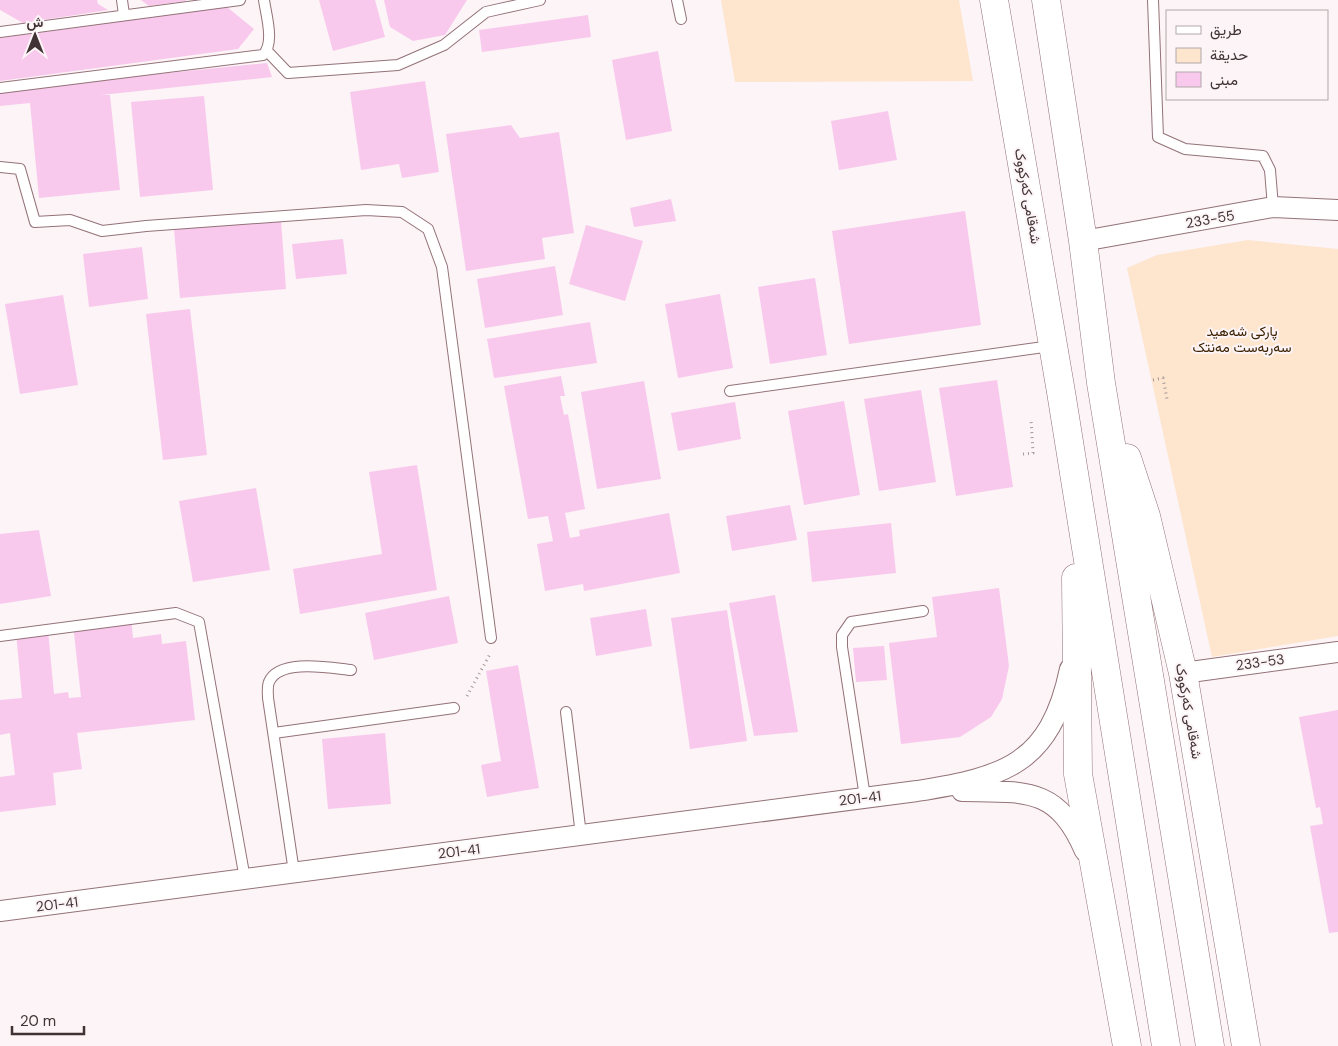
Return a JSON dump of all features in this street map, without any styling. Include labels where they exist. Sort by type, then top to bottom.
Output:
[{"type":"highway","name":"شەقامی کەرکووک","points":[[994,0],[1061,392],[1166,1046]]},
{"type":"highway","name":"شەقامی کەرکووک","points":[[1046,0],[1083,241],[1101,383],[1210,1046]]},
{"type":"highway","name":"شەقامی کەرکووک","points":[[1101,383],[1146,516],[1183,673],[1246,1046]]},
{"type":"highway","name":"شەقامی کەرکووک","points":[[1061,392],[1075,552],[1078,774],[1127,1046]]},
{"type":"street","name":"233-55","points":[[1083,241],[1273,207],[1338,210]]},
{"type":"street","name":"201-41","points":[[0,911],[866,797],[917,792],[969,783],[1001,772],[1038,743],[1049,730],[1063,698],[1077,627]]},
{"type":"street","name":"233-53","points":[[1183,673],[1338,652]]},
{"type":"street","name":"201-41","points":[[917,792],[1006,793],[1027,795],[1047,801],[1058,808],[1072,824],[1097,876]]},
{"type":"lane","points":[[122,0],[124,15]]},
{"type":"lane","points":[[0,32],[240,0]]},
{"type":"lane","points":[[0,88],[263,55],[267,51],[269,42],[264,0]]},
{"type":"lane","points":[[267,51],[288,73],[398,65],[444,45],[486,12],[540,0]]},
{"type":"lane","points":[[677,0],[681,19]]},
{"type":"lane","points":[[1153,0],[1158,137],[1185,149],[1264,156],[1270,170],[1273,207]]},
{"type":"lane","points":[[0,166],[20,169],[35,222],[70,220],[102,231],[366,210],[402,212],[428,229],[442,267],[490,638]]},
{"type":"lane","points":[[730,391],[1053,346]]},
{"type":"lane","points":[[866,797],[842,647],[842,635],[851,622],[923,611]]},
{"type":"lane","points":[[0,636],[176,613],[199,622],[245,879]]},
{"type":"lane","points":[[294,872],[268,698],[269,682],[280,670],[304,667],[351,670]]},
{"type":"lane","points":[[274,733],[454,708]]},
{"type":"lane","points":[[566,712],[580,835]]},
{"type":"path","points":[[1153,380],[1163,378],[1167,399]]},
{"type":"path","points":[[1023,454],[1034,452],[1030,419]]},
{"type":"path","points":[[454,708],[459,706],[464,700],[490,654],[490,638]]},
{"type":"green space","points":[[721,0],[959,0],[973,81],[735,82]]},
{"type":"green space","name":"پارکی شەهید سەربەست مەنتک","points":[[1248,240],[1338,249],[1338,636],[1212,657],[1127,268],[1157,255]]},
{"type":"building","points":[[0,0],[97,0],[98,4],[108,10],[23,23],[0,10]]},
{"type":"building","points":[[141,0],[186,0],[186,1],[149,6]]},
{"type":"building","points":[[319,0],[375,0],[385,37],[333,51]]},
{"type":"building","points":[[384,0],[467,0],[445,35],[413,41],[390,27]]},
{"type":"building","points":[[227,7],[254,29],[238,49],[0,81],[0,38]]},
{"type":"building","points":[[588,15],[591,37],[482,52],[479,30]]},
{"type":"building","points":[[658,51],[672,131],[626,140],[612,60]]},
{"type":"building","points":[[267,63],[272,77],[101,95],[110,95],[120,190],[39,198],[30,103],[0,106],[0,90]]},
{"type":"building","points":[[425,81],[439,172],[402,178],[399,164],[361,170],[350,92]]},
{"type":"building","points":[[204,96],[213,190],[140,197],[131,102]]},
{"type":"building","points":[[888,111],[897,160],[839,170],[831,121]]},
{"type":"building","points":[[511,125],[520,138],[559,132],[574,233],[542,238],[545,259],[466,271],[446,134]]},
{"type":"building","points":[[671,199],[676,221],[634,227],[630,208]]},
{"type":"building","points":[[965,211],[981,325],[849,344],[832,231]]},
{"type":"building","points":[[281,220],[286,289],[180,298],[174,229]]},
{"type":"building","points":[[586,225],[643,241],[625,301],[569,284]]},
{"type":"building","points":[[343,239],[347,274],[296,279],[292,244]]},
{"type":"building","points":[[142,247],[148,299],[89,307],[83,254]]},
{"type":"building","points":[[555,266],[563,315],[485,328],[477,279]]},
{"type":"building","points":[[815,278],[827,355],[770,364],[758,287]]},
{"type":"building","points":[[720,294],[733,368],[678,378],[665,304]]},
{"type":"building","points":[[63,295],[78,385],[20,394],[5,304]]},
{"type":"building","points":[[190,309],[207,455],[163,460],[146,314]]},
{"type":"building","points":[[590,322],[597,363],[494,378],[487,339]]},
{"type":"building","points":[[561,376],[565,396],[560,396],[564,415],[568,414],[585,509],[565,513],[570,538],[580,536],[579,530],[669,513],[680,573],[584,591],[583,584],[545,591],[537,544],[553,541],[548,516],[528,519],[504,386]]},
{"type":"building","points":[[997,380],[1013,487],[956,496],[939,388]]},
{"type":"building","points":[[644,381],[661,479],[597,489],[581,392]]},
{"type":"building","points":[[921,390],[936,482],[879,491],[864,399]]},
{"type":"building","points":[[844,401],[860,495],[804,505],[788,411]]},
{"type":"building","points":[[735,402],[741,439],[678,451],[671,413]]},
{"type":"building","points":[[417,465],[437,590],[300,614],[293,569],[382,554],[369,472]]},
{"type":"building","points":[[256,488],[270,570],[193,582],[179,501]]},
{"type":"building","points":[[790,505],[797,540],[732,551],[726,516]]},
{"type":"building","points":[[891,523],[896,573],[812,582],[807,532]]},
{"type":"building","points":[[39,530],[51,596],[0,604],[0,534]]},
{"type":"building","points":[[999,588],[1009,666],[1002,699],[991,717],[960,737],[901,744],[889,643],[937,637],[932,597]]},
{"type":"building","points":[[775,595],[798,732],[754,736],[729,603]]},
{"type":"building","points":[[449,596],[458,643],[374,660],[365,613]]},
{"type":"building","points":[[646,609],[652,646],[596,656],[590,618]]},
{"type":"building","points":[[727,610],[747,741],[690,749],[671,618]]},
{"type":"building","points":[[131,618],[133,638],[161,634],[162,644],[186,641],[195,720],[77,733],[82,769],[53,773],[56,805],[0,812],[0,777],[15,775],[10,733],[0,735],[0,700],[22,698],[16,633],[48,630],[54,694],[68,692],[69,698],[81,697],[73,624]]},
{"type":"building","points":[[884,646],[887,680],[856,682],[853,648]]},
{"type":"building","points":[[518,665],[539,788],[487,797],[481,765],[501,761],[486,671]]},
{"type":"building","points":[[1338,710],[1338,932],[1329,933],[1310,826],[1323,824],[1320,807],[1316,808],[1299,717]]},
{"type":"building","points":[[385,733],[391,804],[328,809],[322,739]]}]
